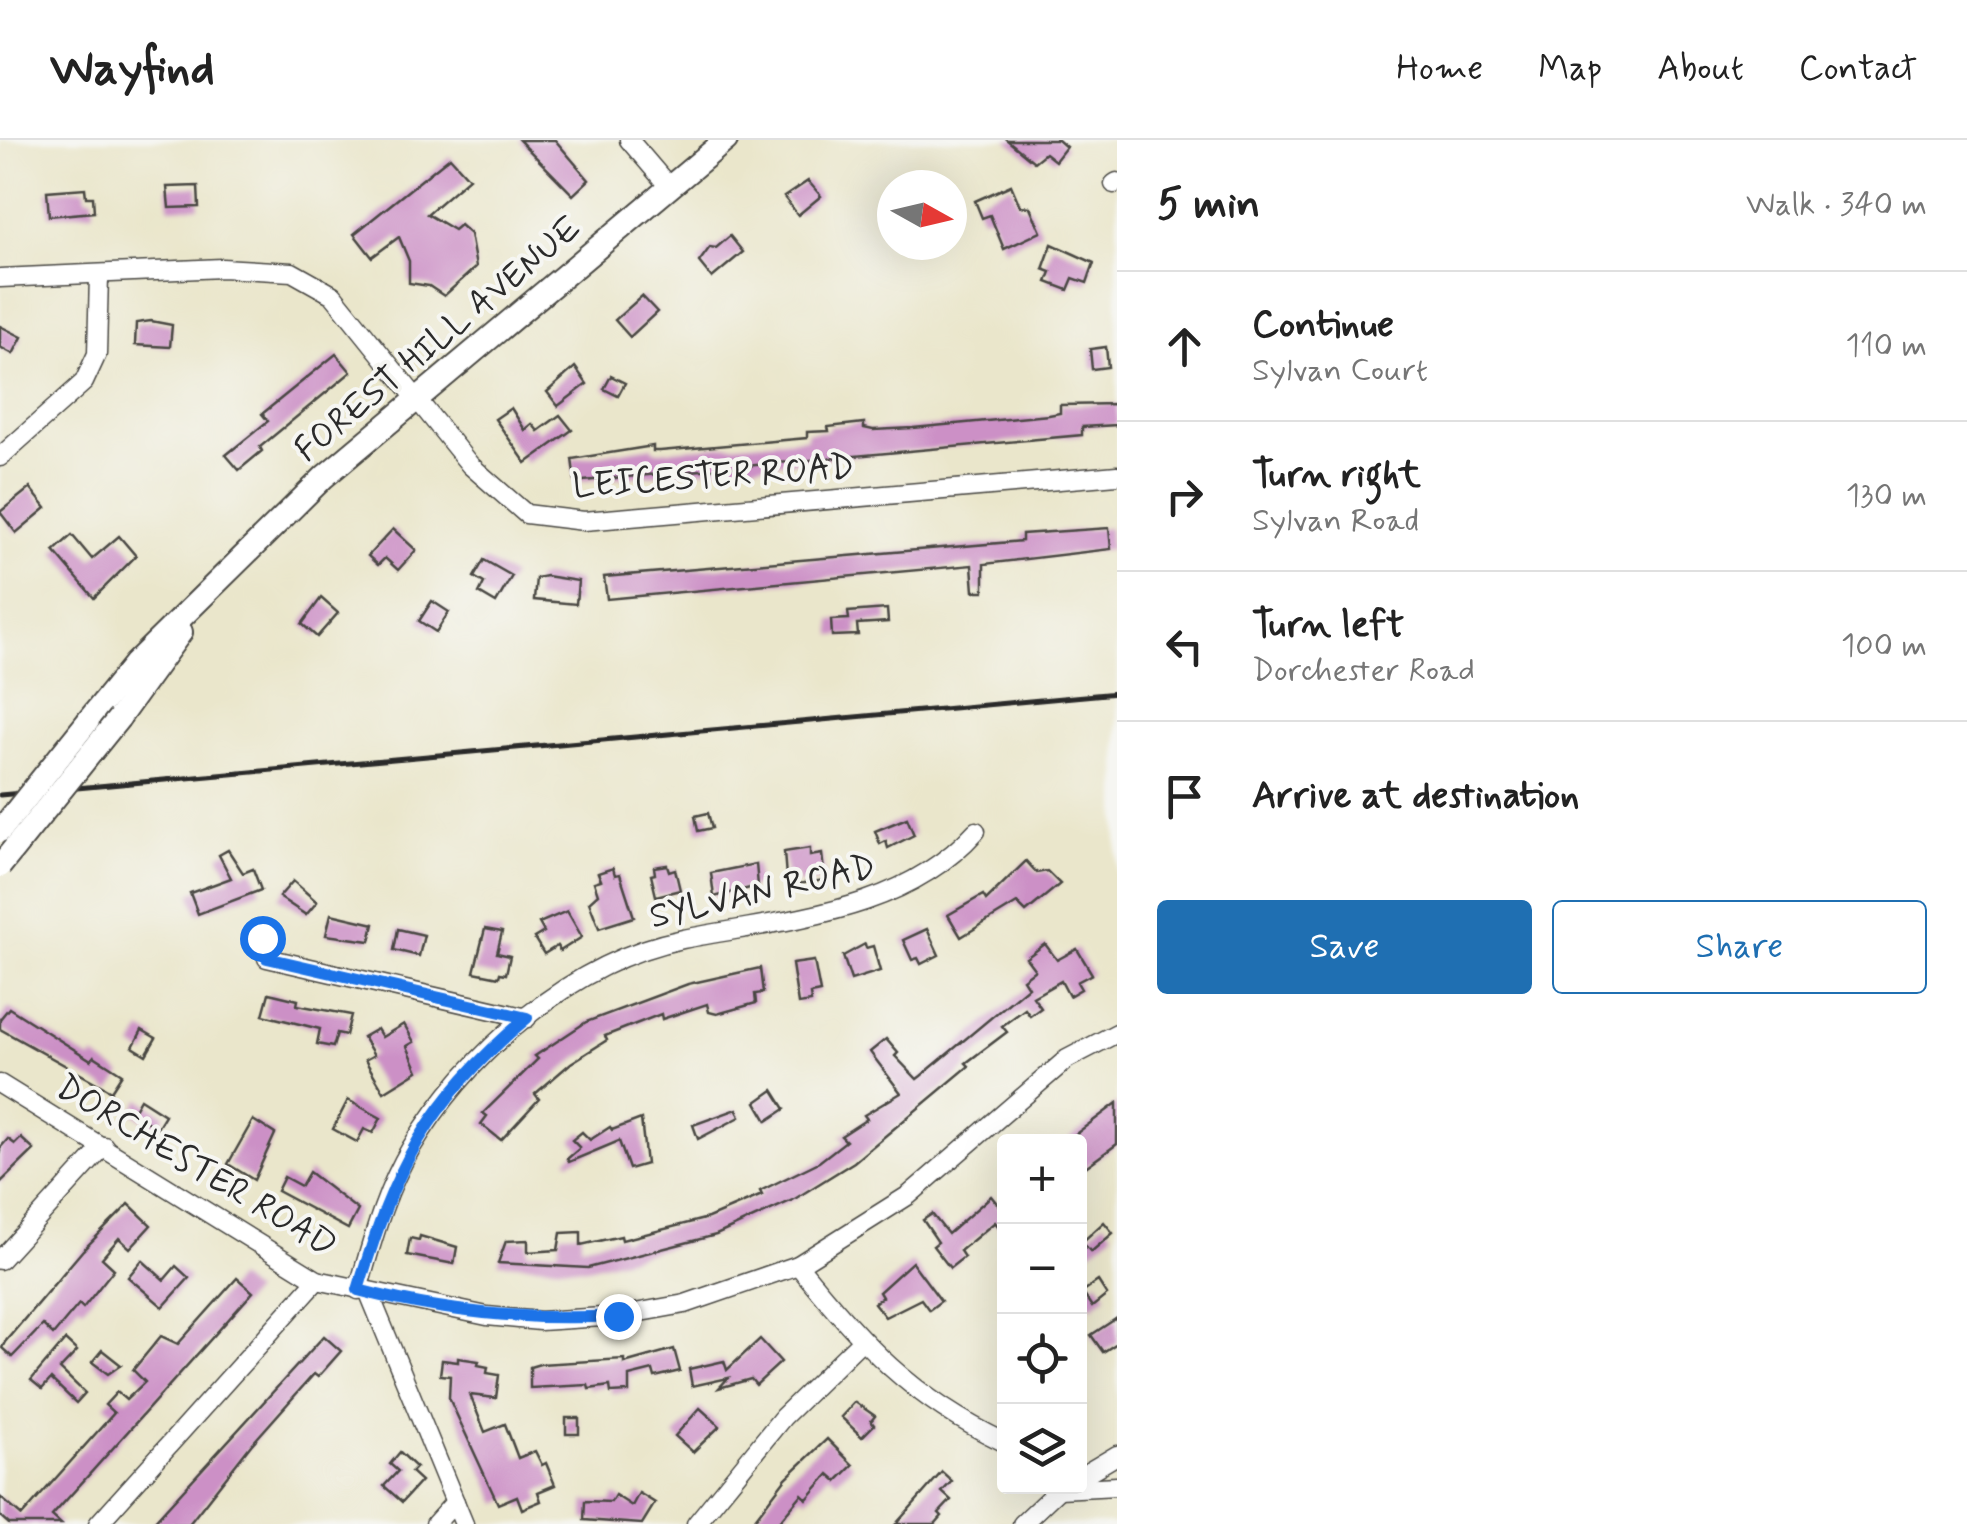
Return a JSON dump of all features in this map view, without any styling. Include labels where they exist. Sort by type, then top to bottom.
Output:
[{"type":"main road","name":"FOREST HILL AVENUE","points":[[0,831],[135,663],[203,600],[314,485],[726,140]]},
{"type":"main road","name":"FOREST HILL AVENUE","points":[[0,866],[119,718],[203,600]]},
{"type":"street","points":[[629,140],[670,188]]},
{"type":"street","name":"LEICESTER ROAD","points":[[0,278],[222,268],[292,272],[333,295],[414,401],[470,464],[526,514],[584,521],[1117,475]]},
{"type":"street","points":[[0,457],[84,382],[97,354],[98,275]]},
{"type":"street","name":"SYLVAN ROAD","points":[[364,1292],[386,1198],[409,1150],[483,1054],[527,1018],[596,974],[678,940],[768,925],[890,895],[955,855],[976,831]]},
{"type":"street","points":[[262,938],[267,958],[527,1018]]},
{"type":"street","name":"DORCHESTER ROAD","points":[[0,1084],[316,1280],[487,1316],[540,1321],[618,1316],[685,1304],[798,1264],[909,1195],[1067,1059],[1117,1033]]},
{"type":"street","points":[[0,1260],[104,1146]]},
{"type":"street","points":[[798,1264],[860,1342],[958,1420],[997,1439]]},
{"type":"street","points":[[98,1524],[316,1280]]},
{"type":"street","points":[[364,1292],[464,1524]]},
{"type":"street","points":[[696,1524],[783,1417],[860,1342]]},
{"type":"street","points":[[1087,1472],[1117,1455]]},
{"type":"street","points":[[1087,1487],[1117,1486]]},
{"type":"street","points":[[1022,1524],[1054,1494]]},
{"type":"street","points":[[435,1524],[455,1502]]},
{"type":"building","points":[[519,140],[555,140],[589,180],[573,195]]},
{"type":"building","points":[[1007,140],[1058,140],[1066,147],[1055,161],[1045,153],[1034,162]]},
{"type":"building","points":[[450,157],[469,178],[427,214],[454,230],[460,225],[470,234],[476,267],[444,296],[429,286],[409,283],[409,261],[399,237],[372,257],[354,234]]},
{"type":"building","points":[[808,181],[821,196],[798,215],[784,197]]},
{"type":"building","points":[[1011,185],[1020,206],[1030,207],[1041,232],[1004,249],[990,215],[982,218],[975,201]]},
{"type":"building","points":[[198,186],[199,207],[169,208],[167,187]]},
{"type":"building","points":[[85,188],[86,197],[93,197],[94,212],[49,216],[47,191]]},
{"type":"building","points":[[730,236],[743,252],[712,278],[699,262],[710,247],[716,248]]},
{"type":"building","points":[[1052,244],[1094,263],[1087,283],[1073,278],[1068,290],[1047,282],[1051,272],[1043,269]]},
{"type":"building","points":[[642,296],[657,312],[630,337],[615,320]]},
{"type":"building","points":[[136,323],[172,325],[170,347],[135,345]]},
{"type":"building","points":[[0,326],[22,337],[13,354],[0,347]]},
{"type":"building","points":[[1106,347],[1108,367],[1092,369],[1090,349]]},
{"type":"building","points":[[336,354],[351,372],[260,447],[262,451],[239,470],[226,455],[268,421],[262,414]]},
{"type":"building","points":[[575,367],[587,384],[558,406],[547,392]]},
{"type":"building","points":[[611,376],[625,383],[618,396],[604,389]]},
{"type":"building","points":[[1117,404],[1117,425],[1082,427],[1082,435],[583,481],[575,481],[572,459],[653,446],[653,451],[660,451],[807,438],[807,432],[864,423],[864,428],[873,430],[913,428],[1049,415],[1060,413],[1060,405]]},
{"type":"building","points":[[511,408],[525,430],[532,424],[538,431],[560,415],[572,430],[526,463],[495,419]]},
{"type":"building","points":[[30,488],[46,508],[16,533],[0,512]]},
{"type":"building","points":[[1109,528],[1111,549],[984,564],[984,591],[974,591],[972,565],[607,599],[604,577],[1022,541],[1022,534]]},
{"type":"building","points":[[393,529],[416,550],[398,570],[385,558],[378,565],[368,556]]},
{"type":"building","points":[[72,535],[92,559],[119,536],[136,556],[94,598],[54,551]]},
{"type":"building","points":[[484,560],[512,576],[496,603],[479,593],[484,583],[474,577]]},
{"type":"building","points":[[536,578],[578,581],[576,604],[534,600]]},
{"type":"building","points":[[321,598],[338,613],[317,637],[302,624]]},
{"type":"building","points":[[432,601],[449,612],[436,632],[419,621]]},
{"type":"building","points":[[887,609],[888,622],[857,624],[858,635],[832,636],[831,620],[849,619],[848,612]]},
{"type":"building","points":[[708,813],[712,828],[698,831],[695,816]]},
{"type":"building","points":[[907,818],[914,835],[888,848],[886,841],[880,844],[875,831]]},
{"type":"building","points":[[810,848],[810,856],[822,854],[825,880],[797,884],[796,875],[786,877],[784,852]]},
{"type":"building","points":[[228,850],[243,873],[253,869],[261,890],[198,914],[190,893],[231,878],[219,855]]},
{"type":"building","points":[[1026,861],[1037,873],[1047,871],[1060,884],[1026,912],[1017,903],[961,937],[948,915],[983,895],[986,900]]},
{"type":"building","points":[[756,864],[758,886],[714,897],[711,873]]},
{"type":"building","points":[[667,865],[669,871],[675,869],[680,890],[656,896],[651,875],[655,874],[654,867]]},
{"type":"building","points":[[613,868],[615,875],[620,874],[634,917],[599,928],[589,902],[598,894],[594,882],[601,880],[598,873]]},
{"type":"building","points":[[293,881],[317,902],[306,915],[279,897]]},
{"type":"building","points":[[567,911],[582,937],[560,951],[557,946],[544,954],[534,938],[544,932],[539,923]]},
{"type":"building","points":[[331,914],[374,924],[370,941],[326,935]]},
{"type":"building","points":[[398,929],[424,935],[419,956],[394,950]]},
{"type":"building","points":[[485,929],[502,932],[497,953],[510,956],[506,974],[500,973],[499,977],[474,972]]},
{"type":"building","points":[[927,929],[939,955],[921,964],[918,958],[912,960],[903,940]]},
{"type":"building","points":[[865,944],[866,948],[873,946],[880,971],[851,980],[843,956]]},
{"type":"building","points":[[1045,944],[1057,960],[1077,949],[1092,974],[1077,982],[1081,989],[1069,996],[1061,981],[1033,997],[1041,1008],[1030,1016],[1025,1009],[1002,1026],[1007,1032],[854,1162],[793,1200],[716,1235],[588,1268],[498,1263],[506,1241],[528,1240],[528,1252],[558,1250],[561,1233],[581,1232],[581,1245],[621,1236],[622,1240],[708,1218],[762,1195],[760,1191],[819,1162],[846,1141],[841,1136],[867,1119],[864,1115],[901,1093],[870,1052],[886,1039],[898,1053],[895,1056],[917,1079],[1028,987],[1023,979],[1035,970],[1026,958]]},
{"type":"building","points":[[814,961],[820,992],[810,994],[811,1002],[798,1004],[792,964]]},
{"type":"building","points":[[760,968],[763,993],[755,994],[756,1003],[717,1014],[709,1012],[707,1004],[662,1019],[661,1014],[605,1036],[607,1040],[571,1063],[535,1094],[539,1099],[501,1140],[481,1124],[487,1116],[483,1113],[538,1059],[535,1056],[586,1022],[688,984]]},
{"type":"building","points":[[269,993],[298,1000],[297,1005],[351,1015],[346,1035],[337,1033],[333,1047],[317,1044],[320,1029],[263,1015]]},
{"type":"building","points":[[9,1008],[91,1060],[94,1056],[122,1074],[111,1091],[0,1029],[0,1019]]},
{"type":"building","points":[[404,1024],[414,1042],[407,1046],[418,1071],[384,1092],[365,1060],[374,1055],[363,1037],[377,1029],[382,1037]]},
{"type":"building","points":[[142,1030],[156,1038],[146,1055],[133,1047]]},
{"type":"building","points":[[773,1090],[785,1109],[767,1121],[756,1102]]},
{"type":"building","points":[[140,1099],[165,1115],[157,1128],[132,1113]]},
{"type":"building","points":[[348,1100],[381,1118],[373,1133],[364,1129],[357,1142],[333,1129]]},
{"type":"building","points":[[1117,1103],[1117,1144],[1087,1166],[1087,1134],[1076,1134]]},
{"type":"building","points":[[737,1109],[740,1117],[698,1139],[693,1125]]},
{"type":"building","points":[[641,1119],[646,1164],[629,1169],[619,1141],[569,1162],[567,1159],[580,1148],[572,1140],[582,1132],[590,1140],[610,1127],[612,1130]]},
{"type":"building","points":[[253,1120],[275,1134],[254,1180],[228,1164]]},
{"type":"building","points":[[21,1138],[34,1150],[0,1183],[0,1148],[8,1139],[15,1144]]},
{"type":"building","points":[[309,1172],[358,1210],[348,1229],[277,1191],[284,1177],[301,1186]]},
{"type":"building","points":[[991,1196],[997,1203],[997,1225],[995,1222],[960,1251],[964,1257],[950,1268],[933,1246],[938,1242],[923,1220],[932,1214],[948,1234]]},
{"type":"building","points":[[129,1204],[151,1225],[130,1248],[119,1238],[102,1258],[114,1269],[83,1308],[79,1304],[53,1335],[43,1325],[12,1357],[2,1348],[5,1342],[83,1250]]},
{"type":"building","points":[[1104,1222],[1113,1233],[1091,1252],[1087,1237]]},
{"type":"building","points":[[420,1236],[457,1247],[454,1264],[407,1255],[410,1238],[419,1240]]},
{"type":"building","points":[[142,1260],[164,1280],[176,1266],[189,1278],[163,1307],[128,1277]]},
{"type":"building","points":[[912,1262],[941,1301],[929,1310],[921,1299],[885,1317],[874,1303],[882,1297],[879,1292]]},
{"type":"building","points":[[237,1278],[253,1292],[52,1516],[61,1524],[9,1524],[0,1516],[0,1497],[22,1516],[114,1413],[105,1405],[117,1392],[126,1400],[145,1382],[133,1370],[161,1336],[178,1344]]},
{"type":"building","points":[[1098,1281],[1107,1295],[1092,1307],[1087,1289]]},
{"type":"building","points":[[1117,1318],[1117,1343],[1103,1352],[1091,1335]]},
{"type":"building","points":[[324,1336],[341,1351],[318,1377],[314,1374],[251,1445],[189,1524],[152,1524]]},
{"type":"building","points":[[760,1339],[781,1362],[756,1385],[751,1379],[719,1388],[728,1378],[692,1386],[689,1369],[724,1361],[727,1370]]},
{"type":"building","points":[[65,1340],[77,1351],[60,1369],[85,1393],[76,1403],[51,1379],[42,1389],[31,1380]]},
{"type":"building","points":[[674,1349],[680,1371],[655,1377],[653,1370],[629,1376],[629,1392],[611,1393],[610,1386],[589,1389],[588,1385],[530,1388],[530,1367],[540,1364],[624,1359],[624,1363]]},
{"type":"building","points":[[102,1350],[121,1365],[108,1374],[92,1362]]},
{"type":"building","points":[[458,1358],[479,1361],[478,1365],[488,1367],[487,1373],[499,1375],[496,1398],[470,1395],[485,1432],[505,1424],[518,1458],[535,1451],[542,1465],[546,1463],[555,1485],[538,1492],[541,1501],[522,1509],[517,1496],[498,1504],[449,1398],[450,1376],[440,1375],[442,1360],[458,1362]]},
{"type":"building","points":[[855,1402],[875,1416],[871,1421],[874,1425],[862,1437],[841,1417]]},
{"type":"building","points":[[700,1408],[720,1426],[693,1452],[675,1436]]},
{"type":"building","points":[[566,1418],[579,1418],[579,1434],[566,1434]]},
{"type":"building","points":[[827,1439],[853,1465],[837,1481],[829,1474],[807,1499],[802,1494],[777,1524],[751,1524],[786,1478]]},
{"type":"building","points":[[400,1452],[416,1467],[411,1472],[421,1481],[402,1502],[384,1486],[398,1471],[390,1464]]},
{"type":"building","points":[[942,1472],[952,1481],[942,1492],[951,1500],[935,1524],[896,1524]]},
{"type":"building","points":[[639,1493],[655,1503],[642,1524],[584,1520],[585,1501],[611,1502],[615,1495],[632,1506]]},
{"type":"railway","points":[[0,795],[1117,693]]},
{"type":"route","points":[[262,938],[267,958],[527,1018],[483,1054],[435,1111],[409,1150],[386,1198],[358,1290],[487,1316],[540,1321],[618,1316]]}]
